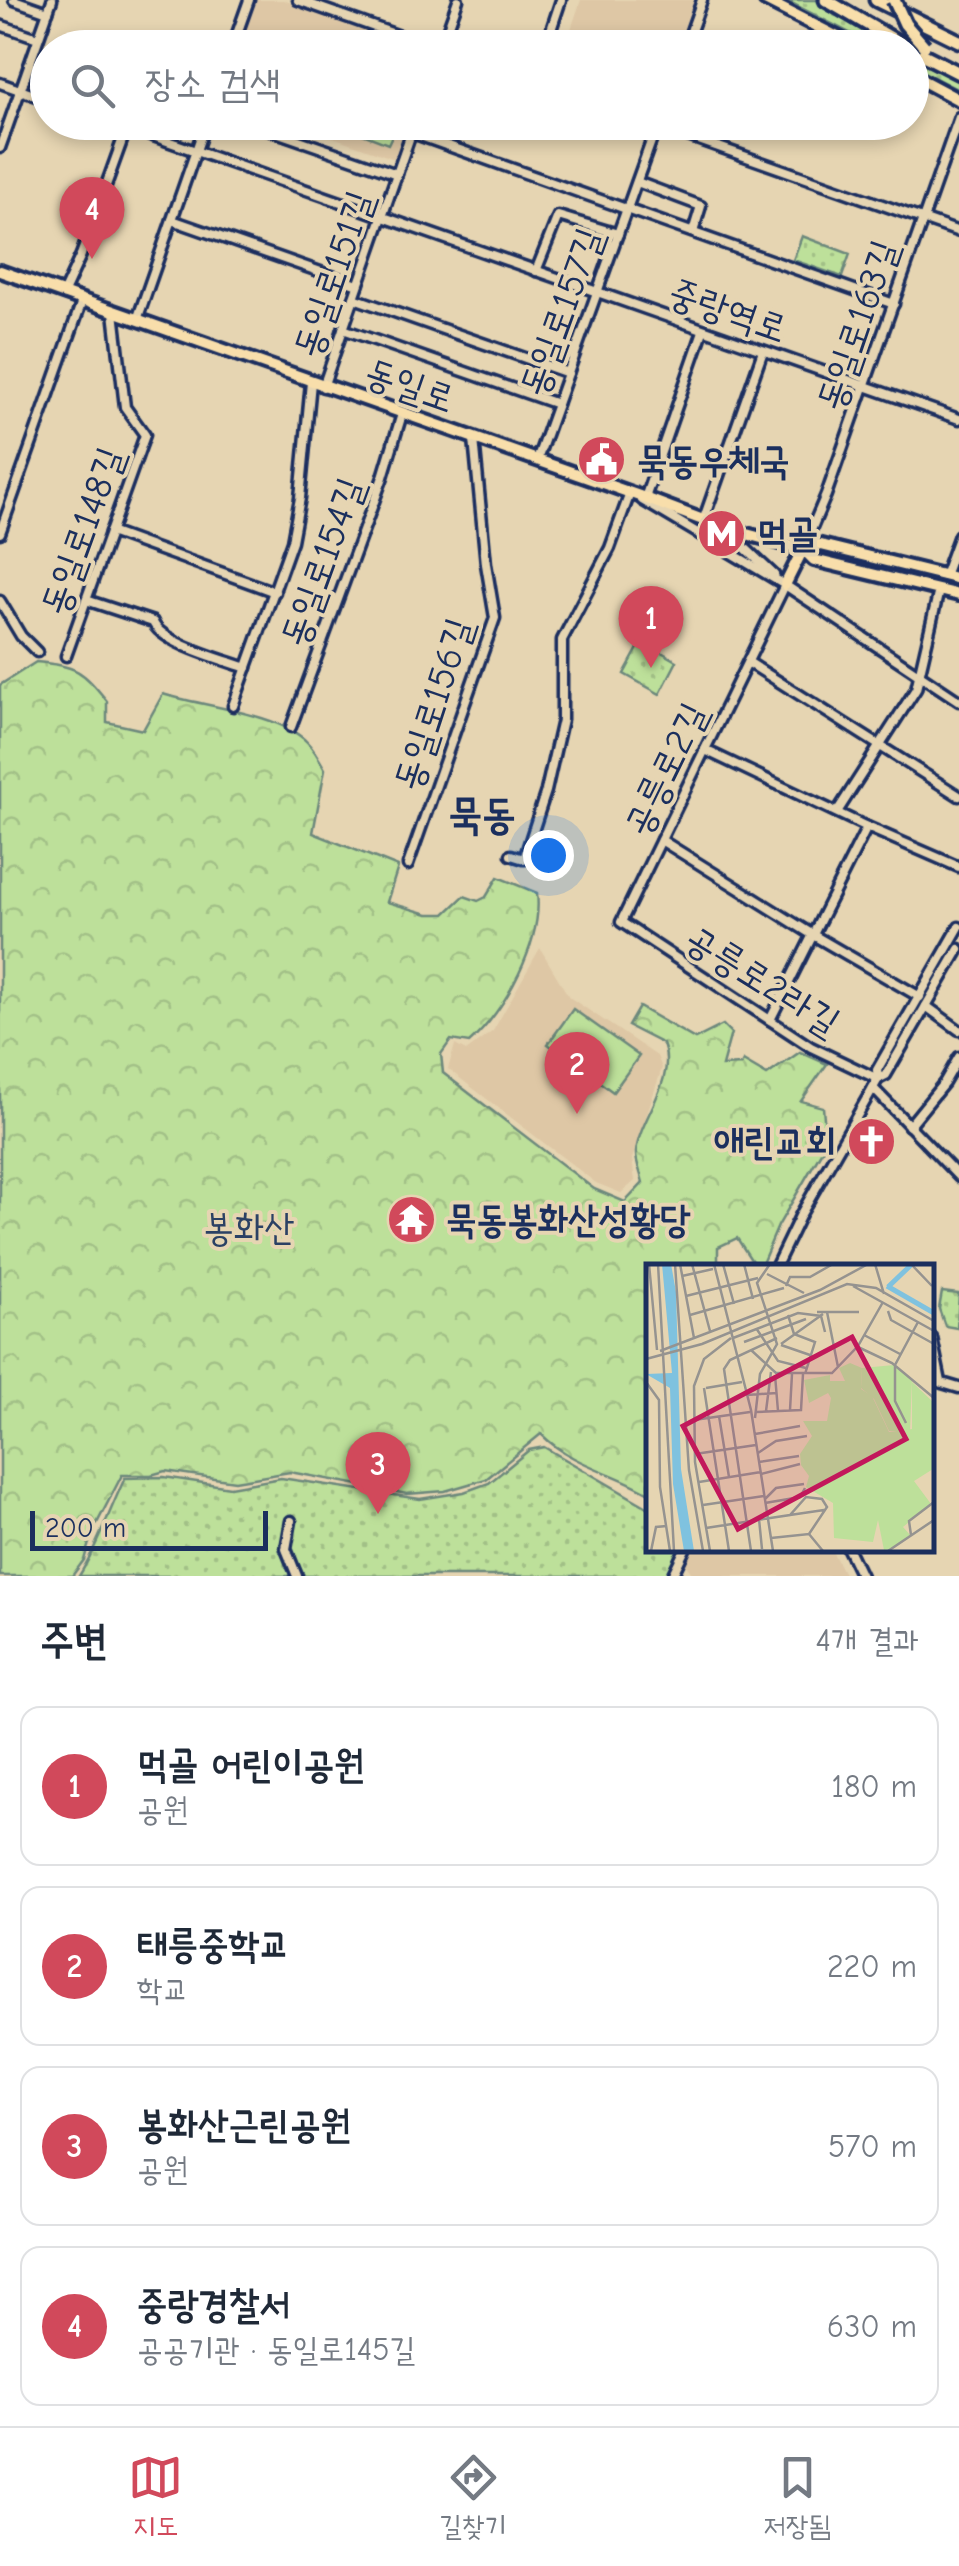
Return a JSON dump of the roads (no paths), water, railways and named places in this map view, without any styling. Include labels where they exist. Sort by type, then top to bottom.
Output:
[{"type":"highway","points":[[826,0],[882,30]]},
{"type":"highway","points":[[876,0],[959,41]]},
{"type":"highway","points":[[894,0],[907,30]]},
{"type":"highway","points":[[929,55],[959,72]]},
{"type":"main road","points":[[765,0],[823,30]]},
{"type":"main road","points":[[929,83],[959,100]]},
{"type":"main road","name":"동일로","points":[[0,271],[703,521],[803,549],[814,560],[959,594]]},
{"type":"main road","name":"동일로","points":[[803,549],[817,544],[959,580]]},
{"type":"main road","points":[[785,586],[803,549]]},
{"type":"main road","points":[[840,566],[833,554],[844,551]]},
{"type":"street","points":[[14,0],[48,12]]},
{"type":"street","points":[[41,30],[52,0]]},
{"type":"street","points":[[238,30],[249,0]]},
{"type":"street","points":[[298,0],[386,30]]},
{"type":"street","points":[[446,30],[458,0]]},
{"type":"street","points":[[551,30],[562,0]]},
{"type":"street","points":[[691,30],[702,0]]},
{"type":"street","points":[[0,26],[30,35]]},
{"type":"street","points":[[0,148],[30,61]]},
{"type":"street","points":[[0,83],[30,94]]},
{"type":"street","name":"동일로163길","points":[[803,549],[826,495],[959,117]]},
{"type":"street","points":[[62,294],[81,255],[123,140]]},
{"type":"street","name":"중랑역로","points":[[162,140],[959,420]]},
{"type":"street","points":[[137,320],[200,140]]},
{"type":"street","points":[[299,140],[397,174]]},
{"type":"street","name":"동일로151길","points":[[323,387],[409,140]]},
{"type":"street","points":[[432,140],[894,304]]},
{"type":"street","name":"동일로157길","points":[[536,460],[649,140]]},
{"type":"street","points":[[699,140],[959,232]]},
{"type":"street","points":[[636,182],[701,206],[693,232]]},
{"type":"street","points":[[536,270],[558,216],[618,234]]},
{"type":"street","points":[[172,220],[358,285]]},
{"type":"street","points":[[354,298],[568,373]]},
{"type":"street","points":[[0,533],[82,300]]},
{"type":"street","name":"동일로148길","points":[[66,656],[146,435],[125,407],[114,312]]},
{"type":"street","points":[[344,329],[557,404]]},
{"type":"street","points":[[645,498],[702,330]]},
{"type":"street","points":[[703,521],[763,351]]},
{"type":"street","points":[[233,706],[297,518],[311,382]]},
{"type":"street","name":"동일로154길","points":[[291,727],[402,414]]},
{"type":"street","name":"동일로156길","points":[[408,865],[495,618],[474,439]]},
{"type":"street","points":[[511,855],[524,859],[554,759],[562,720],[562,640],[610,548],[628,492],[785,586],[959,700]]},
{"type":"street","points":[[724,528],[785,586]]},
{"type":"street","points":[[110,532],[274,592]]},
{"type":"street","points":[[944,576],[959,535]]},
{"type":"street","name":"공릉로2길","points":[[621,922],[785,586]]},
{"type":"street","points":[[837,812],[916,689],[939,590]]},
{"type":"street","points":[[0,600],[21,636],[37,652]]},
{"type":"street","points":[[86,600],[153,622],[156,630],[168,638],[247,668]]},
{"type":"street","points":[[748,662],[959,796]]},
{"type":"street","points":[[705,750],[959,867]]},
{"type":"street","points":[[770,1020],[866,827]]},
{"type":"street","points":[[662,840],[920,997]]},
{"type":"street","name":"공릉로2라길","points":[[621,922],[811,1047],[878,1079]]},
{"type":"street","points":[[878,1079],[877,1070],[959,928]]},
{"type":"street","points":[[777,1264],[800,1214],[872,1088],[886,1074],[959,949]]},
{"type":"street","points":[[926,1006],[959,1030]]},
{"type":"street","points":[[909,1126],[959,1057]]},
{"type":"street","points":[[872,1088],[959,1177]]},
{"type":"street","points":[[936,1381],[959,1388]]},
{"type":"street","points":[[291,1521],[286,1549],[297,1576]]},
{"type":"street","points":[[672,1576],[684,1551]]},
{"type":"street","points":[[849,1551],[861,1576]]},
{"type":"place","name":"중랑경찰서","points":[[92,259]]},
{"type":"place","name":"묵동우체국","points":[[602,460]]},
{"type":"place","name":"먹골","points":[[722,533]]},
{"type":"place","name":"먹골 어린이공원","points":[[651,668]]},
{"type":"place","name":"태릉중학교","points":[[577,1114]]},
{"type":"place","name":"애린교회","points":[[871,1141]]},
{"type":"place","name":"묵동봉화산성황당","points":[[411,1219]]},
{"type":"place","name":"봉화산근린공원","points":[[378,1514]]},
{"type":"district","name":"묵동","points":[[482,813]]},
{"type":"park label","name":"봉화산","points":[[249,1227]]}]
